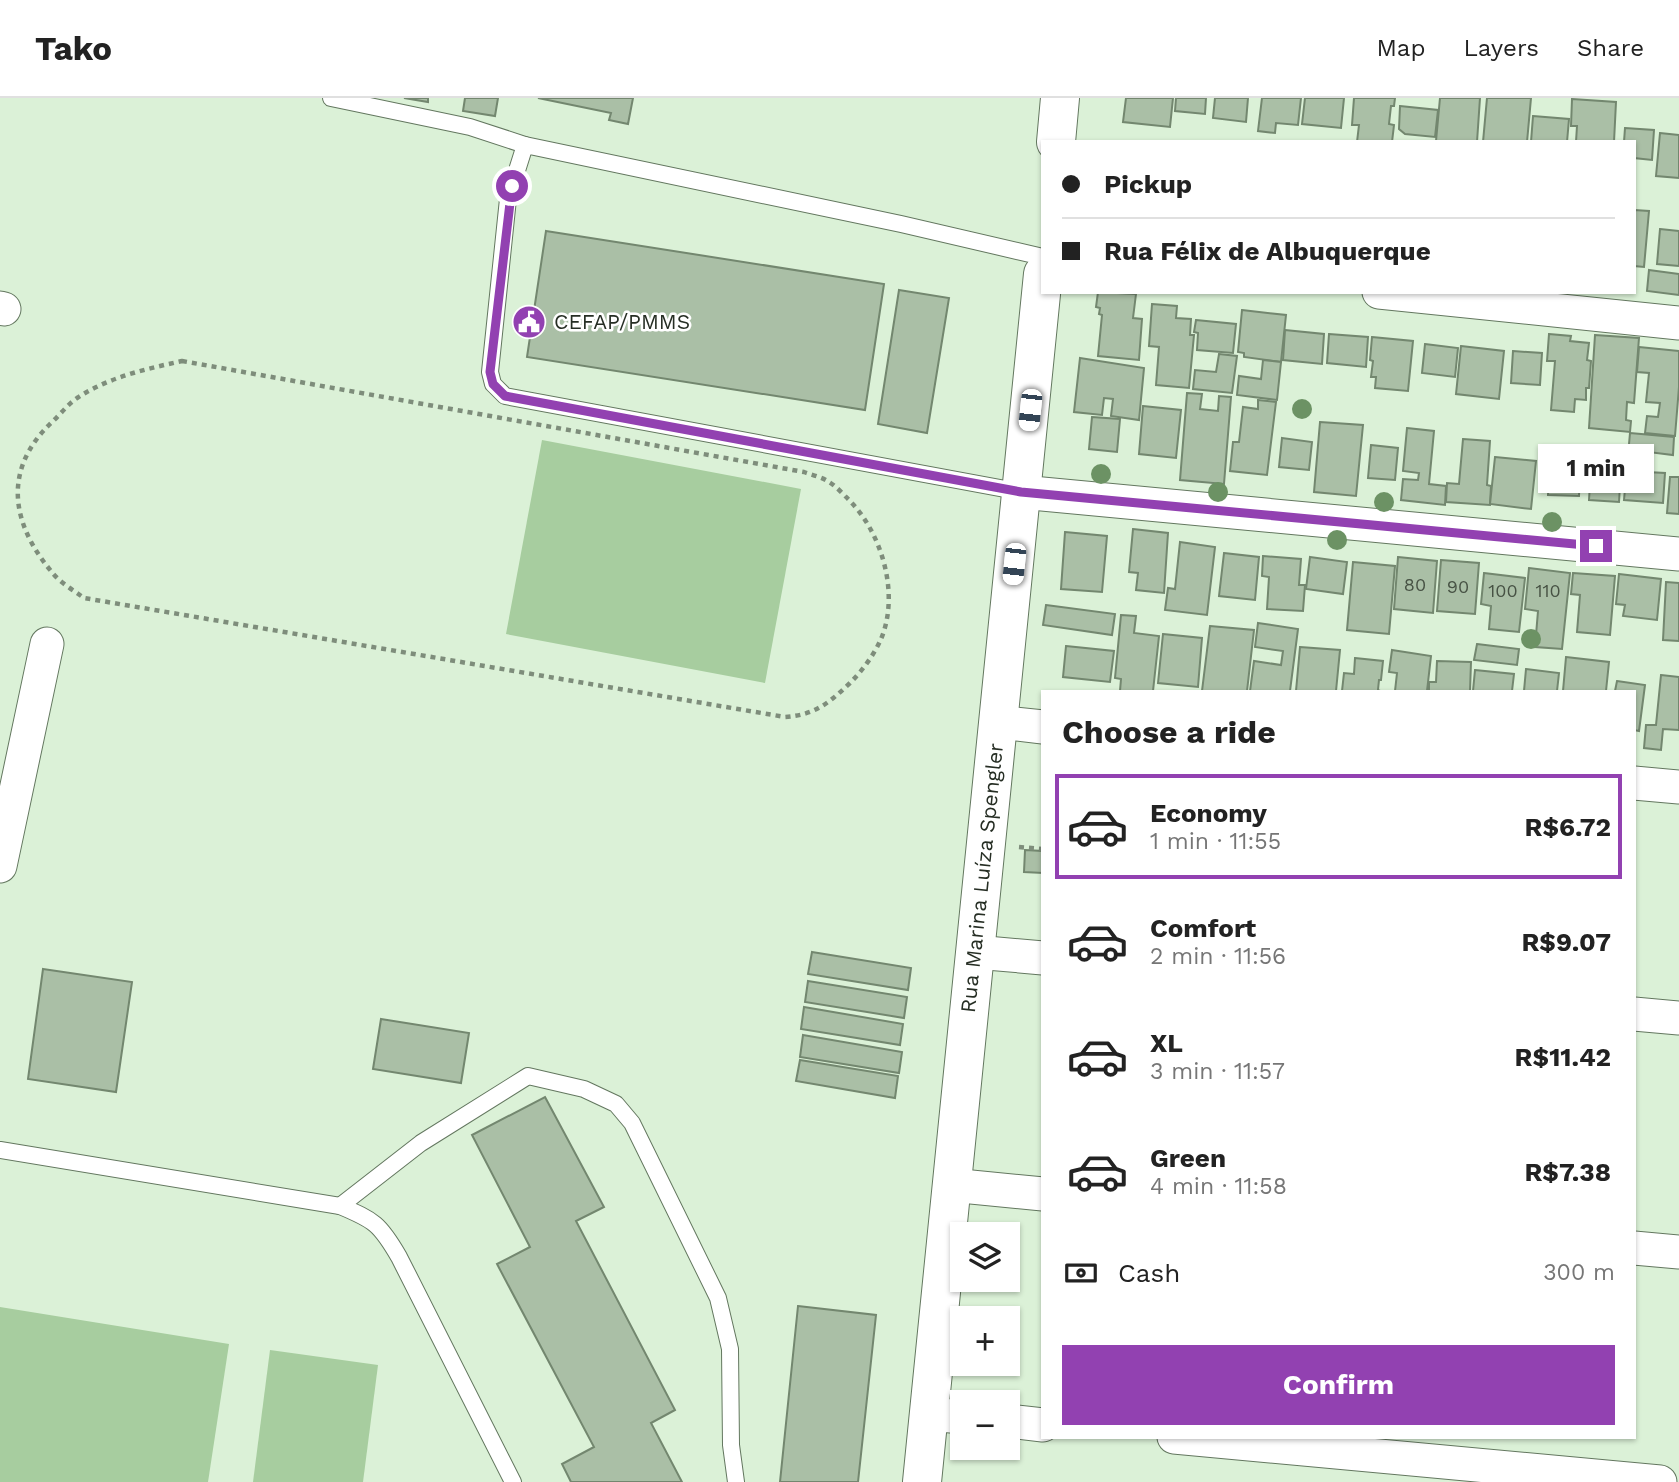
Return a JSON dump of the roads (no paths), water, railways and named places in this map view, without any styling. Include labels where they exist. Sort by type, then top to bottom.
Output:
[{"type":"street","points":[[1056,140],[1060,98]]},
{"type":"street","name":"Rua Marina Luíza Spengler","points":[[922,1482],[946,1415],[951,1185],[1041,294]]},
{"type":"street","points":[[1398,294],[1679,323]]},
{"type":"street","points":[[1021,492],[1679,554]]},
{"type":"street","points":[[0,866],[47,645]]},
{"type":"street","points":[[998,722],[1041,727]]},
{"type":"street","points":[[1636,783],[1679,787]]},
{"type":"street","points":[[975,952],[1041,958]]},
{"type":"street","points":[[1636,1014],[1679,1018]]},
{"type":"street","points":[[951,1185],[1041,1194]]},
{"type":"street","points":[[1636,1248],[1679,1252]]},
{"type":"street","points":[[1020,1422],[1041,1424]]},
{"type":"street","points":[[1196,1439],[1660,1482]]},
{"type":"lane","points":[[331,98],[470,127],[526,145],[901,224],[1041,257]]},
{"type":"lane","points":[[526,145],[509,199],[490,372],[493,384],[505,396],[1021,492]]},
{"type":"lane","points":[[340,1206],[421,1143],[528,1076],[584,1089],[616,1104],[632,1123],[718,1298],[730,1349],[731,1445],[736,1482]]},
{"type":"lane","points":[[0,1150],[340,1206],[370,1218],[386,1234],[513,1482]]},
{"type":"place","name":"CEFAP/PMMS","points":[[529,322]]}]
